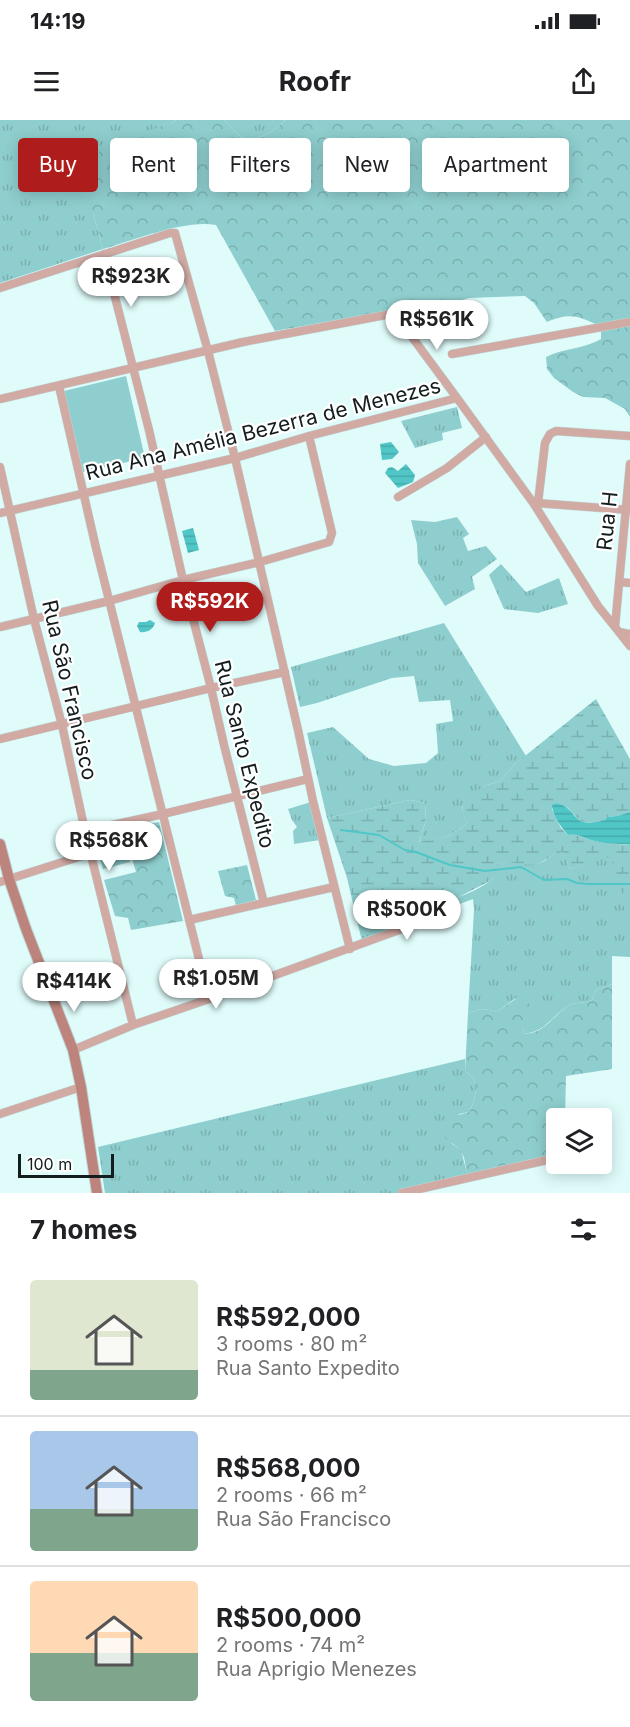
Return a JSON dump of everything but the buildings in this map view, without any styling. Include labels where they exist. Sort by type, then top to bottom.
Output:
[{"type":"main road","points":[[0,844],[4,880],[73,1050],[97,1193]]},
{"type":"street","points":[[0,288],[175,233],[235,458],[308,779],[350,949]]},
{"type":"street","name":"Rua Santo Expedito","points":[[104,254],[264,903]]},
{"type":"street","points":[[0,399],[243,342],[388,314],[398,318],[458,398]]},
{"type":"street","points":[[452,354],[630,322]]},
{"type":"street","points":[[59,386],[109,601],[209,999]]},
{"type":"street","name":"Rua Ana Amélia Bezerra de Menezes","points":[[0,513],[235,458],[309,436],[458,398],[536,503],[598,606],[630,646]]},
{"type":"street","points":[[628,510],[536,503],[544,446],[550,434],[556,431],[630,436]]},
{"type":"street","points":[[0,627],[260,562],[329,542],[332,536],[309,436]]},
{"type":"street","points":[[398,497],[447,468],[486,437]]},
{"type":"street","name":"Rua H","points":[[617,630],[630,464]]},
{"type":"street","name":"Rua São Francisco","points":[[0,467],[34,619],[62,725],[85,831],[133,1025]]},
{"type":"street","points":[[619,582],[630,583]]},
{"type":"street","points":[[617,630],[630,634]]},
{"type":"street","points":[[0,739],[285,672]]},
{"type":"street","points":[[85,831],[308,779]]},
{"type":"street","points":[[4,880],[91,853]]},
{"type":"street","points":[[189,920],[334,887]]},
{"type":"street","points":[[73,1050],[133,1025],[454,910]]},
{"type":"street","points":[[0,1113],[81,1087]]},
{"type":"street","points":[[402,1193],[546,1160]]},
{"type":"green space","points":[[0,120],[176,120],[158,138],[110,138],[111,192],[93,213],[103,249],[0,283]]},
{"type":"green space","points":[[176,120],[224,120],[244,138],[209,138],[209,192],[311,192],[311,138],[256,138],[271,132],[285,120],[630,120],[630,417],[625,409],[605,398],[583,397],[573,392],[554,378],[547,369],[546,357],[601,339],[601,327],[587,320],[569,316],[547,322],[534,303],[525,296],[469,298],[422,309],[399,306],[389,311],[275,331],[216,225],[190,225],[175,228],[103,249],[93,213],[90,192],[98,192],[98,153],[106,144],[110,143],[110,192],[197,192],[197,138],[125,138]]},
{"type":"green space","points":[[224,120],[285,120],[271,132],[256,138],[244,138]]},
{"type":"green space","points":[[126,376],[145,458],[83,472],[64,391]]},
{"type":"green space","points":[[457,407],[462,428],[442,433],[443,440],[415,448],[401,421]]},
{"type":"green space","points":[[457,517],[469,534],[463,538],[468,551],[486,546],[497,559],[472,577],[475,589],[445,606],[418,563],[417,544],[411,520],[435,522]]},
{"type":"green space","points":[[501,564],[526,592],[559,578],[568,604],[538,613],[504,609],[489,575]]},
{"type":"green space","points":[[444,623],[526,756],[515,764],[500,781],[484,786],[463,805],[462,810],[467,824],[447,837],[419,843],[426,820],[425,803],[410,800],[327,818],[307,733],[333,727],[369,759],[394,766],[426,763],[438,753],[436,724],[453,721],[450,700],[419,702],[414,676],[392,678],[300,707],[291,667]]},
{"type":"green space","points":[[596,699],[630,759],[630,812],[607,817],[605,820],[586,822],[557,803],[552,809],[561,828],[568,835],[577,835],[606,843],[630,844],[630,894],[612,892],[612,856],[570,869],[563,852],[556,853],[537,864],[499,863],[494,866],[494,877],[490,881],[447,903],[436,905],[424,903],[396,892],[374,901],[366,911],[356,916],[347,878],[327,818],[410,800],[425,803],[426,820],[419,842],[447,837],[467,824],[462,811],[469,795],[484,786],[500,781],[515,764]]},
{"type":"green space","points":[[311,802],[320,840],[294,844],[293,831],[297,827],[288,809]]},
{"type":"green space","points":[[159,822],[183,921],[131,930],[128,918],[115,916],[104,880],[136,872],[123,829]]},
{"type":"green space","points":[[122,829],[130,862],[103,869],[96,843],[99,835]]},
{"type":"green space","points":[[563,851],[570,869],[612,855],[612,891],[630,894],[630,957],[612,956],[612,984],[596,990],[592,1000],[568,1006],[537,1031],[523,1034],[524,1028],[516,998],[498,1011],[481,1009],[468,1013],[473,899],[362,941],[356,916],[383,895],[398,893],[425,903],[450,900],[490,881],[494,877],[494,866],[509,862],[538,864]]},
{"type":"green space","points":[[247,865],[256,900],[236,906],[234,898],[225,896],[218,871]]},
{"type":"green space","points":[[612,984],[612,1069],[566,1076],[565,1108],[546,1108],[546,1158],[468,1177],[462,1153],[444,1136],[443,1132],[448,1118],[469,1112],[475,1097],[476,1085],[465,1071],[468,1013],[481,1009],[498,1011],[522,997],[539,1013],[539,1019],[524,1028],[523,1034],[530,1033],[543,1028],[568,1006],[592,1000],[596,990]]},
{"type":"green space","points":[[465,1059],[465,1071],[474,1080],[475,1093],[469,1112],[459,1114],[451,1143],[461,1150],[468,1177],[399,1193],[105,1193],[98,1147]]},
{"type":"shaded area","points":[[391,442],[399,452],[392,459],[382,460],[380,444]]},
{"type":"shaded area","points":[[406,464],[415,475],[413,482],[398,488],[385,473],[388,468],[392,467],[398,471]]},
{"type":"shaded area","points":[[193,528],[199,550],[188,553],[182,531]]},
{"type":"shaded area","points":[[150,620],[155,623],[153,628],[140,632],[137,626],[139,622]]},
{"type":"shaded area","points":[[557,803],[564,806],[580,821],[586,822],[605,820],[607,817],[630,812],[630,844],[606,843],[578,835],[568,835],[554,813],[552,805]]},
{"type":"waterway","points":[[341,830],[379,835],[405,850],[450,865],[485,871],[521,867],[544,880],[567,879],[589,884],[630,884]]}]
